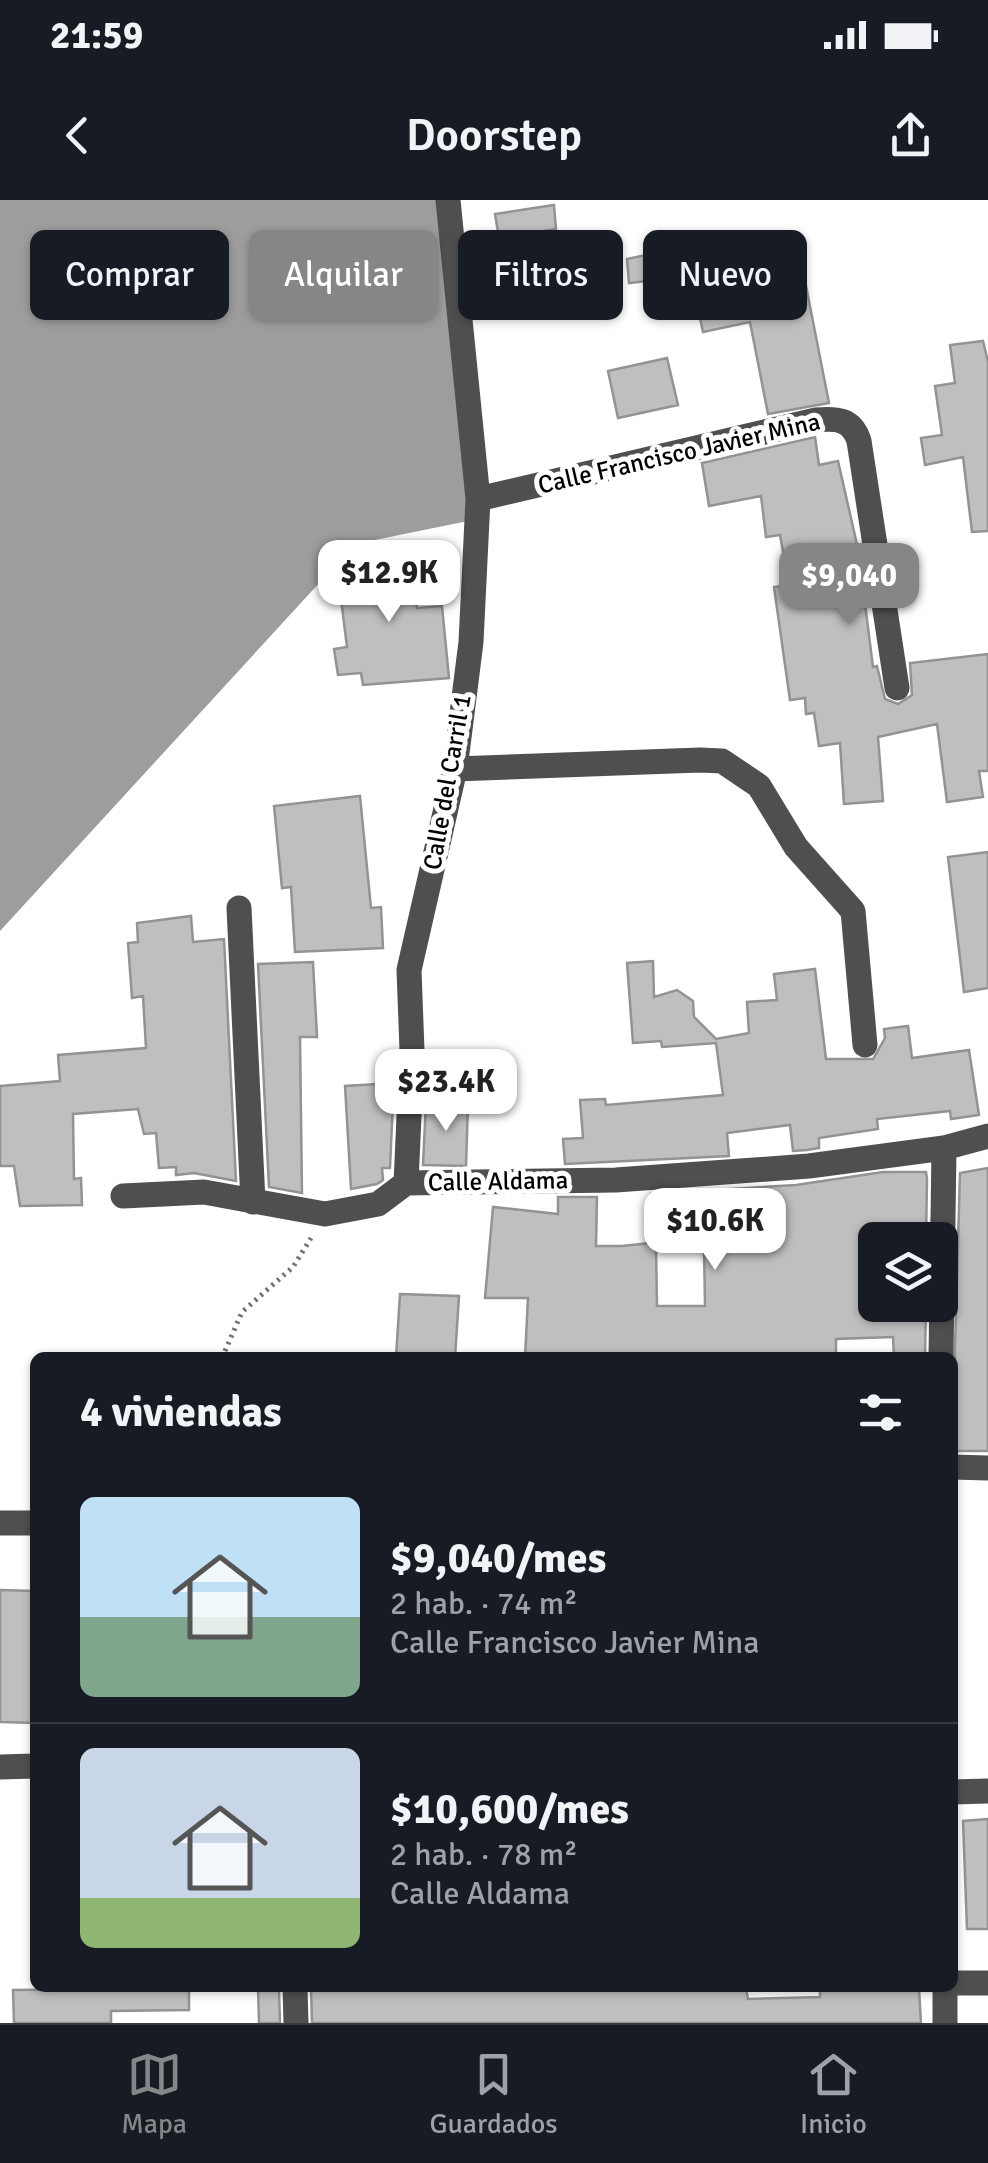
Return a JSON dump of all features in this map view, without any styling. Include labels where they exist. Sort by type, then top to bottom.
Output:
[{"type":"street","name":"Calle del Carril 1","points":[[406,1182],[412,1050],[410,970],[455,769],[470,642],[478,499],[448,200]]},
{"type":"street","name":"Calle Francisco Javier Mina","points":[[478,499],[816,420],[843,420],[854,428],[859,441],[896,688]]},
{"type":"street","points":[[455,769],[700,760],[722,761],[744,771],[759,786],[796,847],[853,911],[865,1045]]},
{"type":"street","points":[[240,908],[254,1202]]},
{"type":"street","name":"Calle Aldama","points":[[123,1196],[204,1192],[325,1214],[378,1204],[406,1182],[616,1180],[809,1166],[944,1148],[988,1136]]},
{"type":"street","points":[[941,1352],[944,1148]]},
{"type":"street","points":[[958,1468],[988,1468]]},
{"type":"street","points":[[0,1523],[30,1523]]},
{"type":"street","points":[[0,1767],[30,1766]]},
{"type":"street","points":[[958,1792],[988,1791]]},
{"type":"street","points":[[958,1983],[988,1984]]},
{"type":"street","points":[[296,1992],[296,2023]]},
{"type":"street","points":[[944,2023],[946,1992]]},
{"type":"path","points":[[225,1352],[242,1312],[293,1268],[325,1214]]},
{"type":"shaded area","points":[[0,200],[440,200],[473,520],[355,544],[0,931]]},
{"type":"building","points":[[554,205],[556,229],[498,230],[495,214]]},
{"type":"building","points":[[643,256],[643,281],[629,283],[627,259]]},
{"type":"building","points":[[807,291],[829,403],[768,414],[750,322],[703,332],[700,320],[807,320]]},
{"type":"building","points":[[983,341],[988,362],[988,531],[972,532],[963,457],[925,465],[921,438],[942,435],[935,386],[955,383],[950,345]]},
{"type":"building","points":[[667,358],[678,405],[618,418],[608,371]]},
{"type":"building","points":[[815,437],[819,465],[838,461],[858,549],[873,667],[877,666],[885,699],[898,704],[912,695],[910,663],[988,654],[988,771],[979,771],[983,797],[947,802],[937,724],[878,737],[883,801],[844,804],[840,743],[819,746],[814,713],[806,714],[805,698],[790,700],[774,587],[789,585],[780,535],[766,537],[761,496],[709,506],[702,463]]},
{"type":"building","points":[[407,553],[417,608],[442,606],[449,678],[363,685],[361,673],[338,675],[334,649],[347,647],[337,567]]},
{"type":"building","points":[[360,796],[371,908],[381,907],[383,948],[295,952],[291,887],[282,888],[274,806]]},
{"type":"building","points":[[988,852],[988,988],[964,992],[948,857]]},
{"type":"building","points":[[191,916],[193,942],[224,939],[236,1181],[194,1173],[176,1175],[176,1167],[159,1168],[156,1133],[144,1134],[138,1109],[73,1114],[74,1179],[81,1178],[82,1205],[20,1206],[14,1166],[0,1166],[0,1086],[60,1081],[58,1055],[146,1048],[143,996],[132,998],[128,943],[138,942],[137,923]]},
{"type":"building","points":[[653,961],[654,997],[677,990],[693,1001],[694,1017],[716,1039],[749,1033],[747,1002],[777,1000],[774,974],[815,969],[826,1059],[873,1059],[885,1038],[884,1029],[908,1026],[912,1058],[969,1050],[979,1115],[951,1119],[950,1111],[877,1119],[878,1129],[819,1138],[819,1148],[807,1150],[793,1151],[790,1125],[727,1133],[729,1156],[565,1164],[563,1139],[583,1138],[580,1100],[605,1099],[606,1105],[723,1095],[716,1043],[662,1047],[661,1041],[633,1043],[627,963]]},
{"type":"building","points":[[313,962],[317,1037],[300,1037],[302,1193],[269,1187],[258,964]]},
{"type":"building","points":[[378,1084],[379,1101],[393,1101],[390,1168],[382,1168],[383,1180],[377,1184],[351,1189],[345,1086]]},
{"type":"building","points":[[426,1102],[468,1104],[466,1166],[423,1165]]},
{"type":"building","points":[[988,1168],[988,1451],[958,1451],[958,1352],[955,1352],[960,1173]]},
{"type":"building","points":[[883,1172],[926,1172],[926,1222],[858,1222],[858,1322],[926,1322],[925,1352],[894,1352],[893,1337],[836,1339],[836,1352],[525,1352],[528,1298],[485,1298],[493,1207],[558,1214],[558,1197],[597,1197],[596,1246],[650,1243],[651,1194],[796,1185]],"holes":[[[704,1245],[705,1306],[657,1306],[656,1246]]]},
{"type":"building","points":[[400,1294],[459,1296],[455,1352],[396,1352]]},
{"type":"building","points":[[0,1590],[30,1591],[30,1723],[0,1722]]},
{"type":"building","points":[[988,1819],[988,1929],[967,1929],[963,1821]]},
{"type":"building","points":[[13,1990],[189,1992],[189,2010],[111,2011],[111,2023],[14,2023]]},
{"type":"building","points":[[258,1992],[279,1992],[280,2023],[259,2023]]},
{"type":"building","points":[[311,1992],[747,1992],[748,1999],[820,1997],[820,1992],[919,1992],[921,2023],[312,2023]]}]
